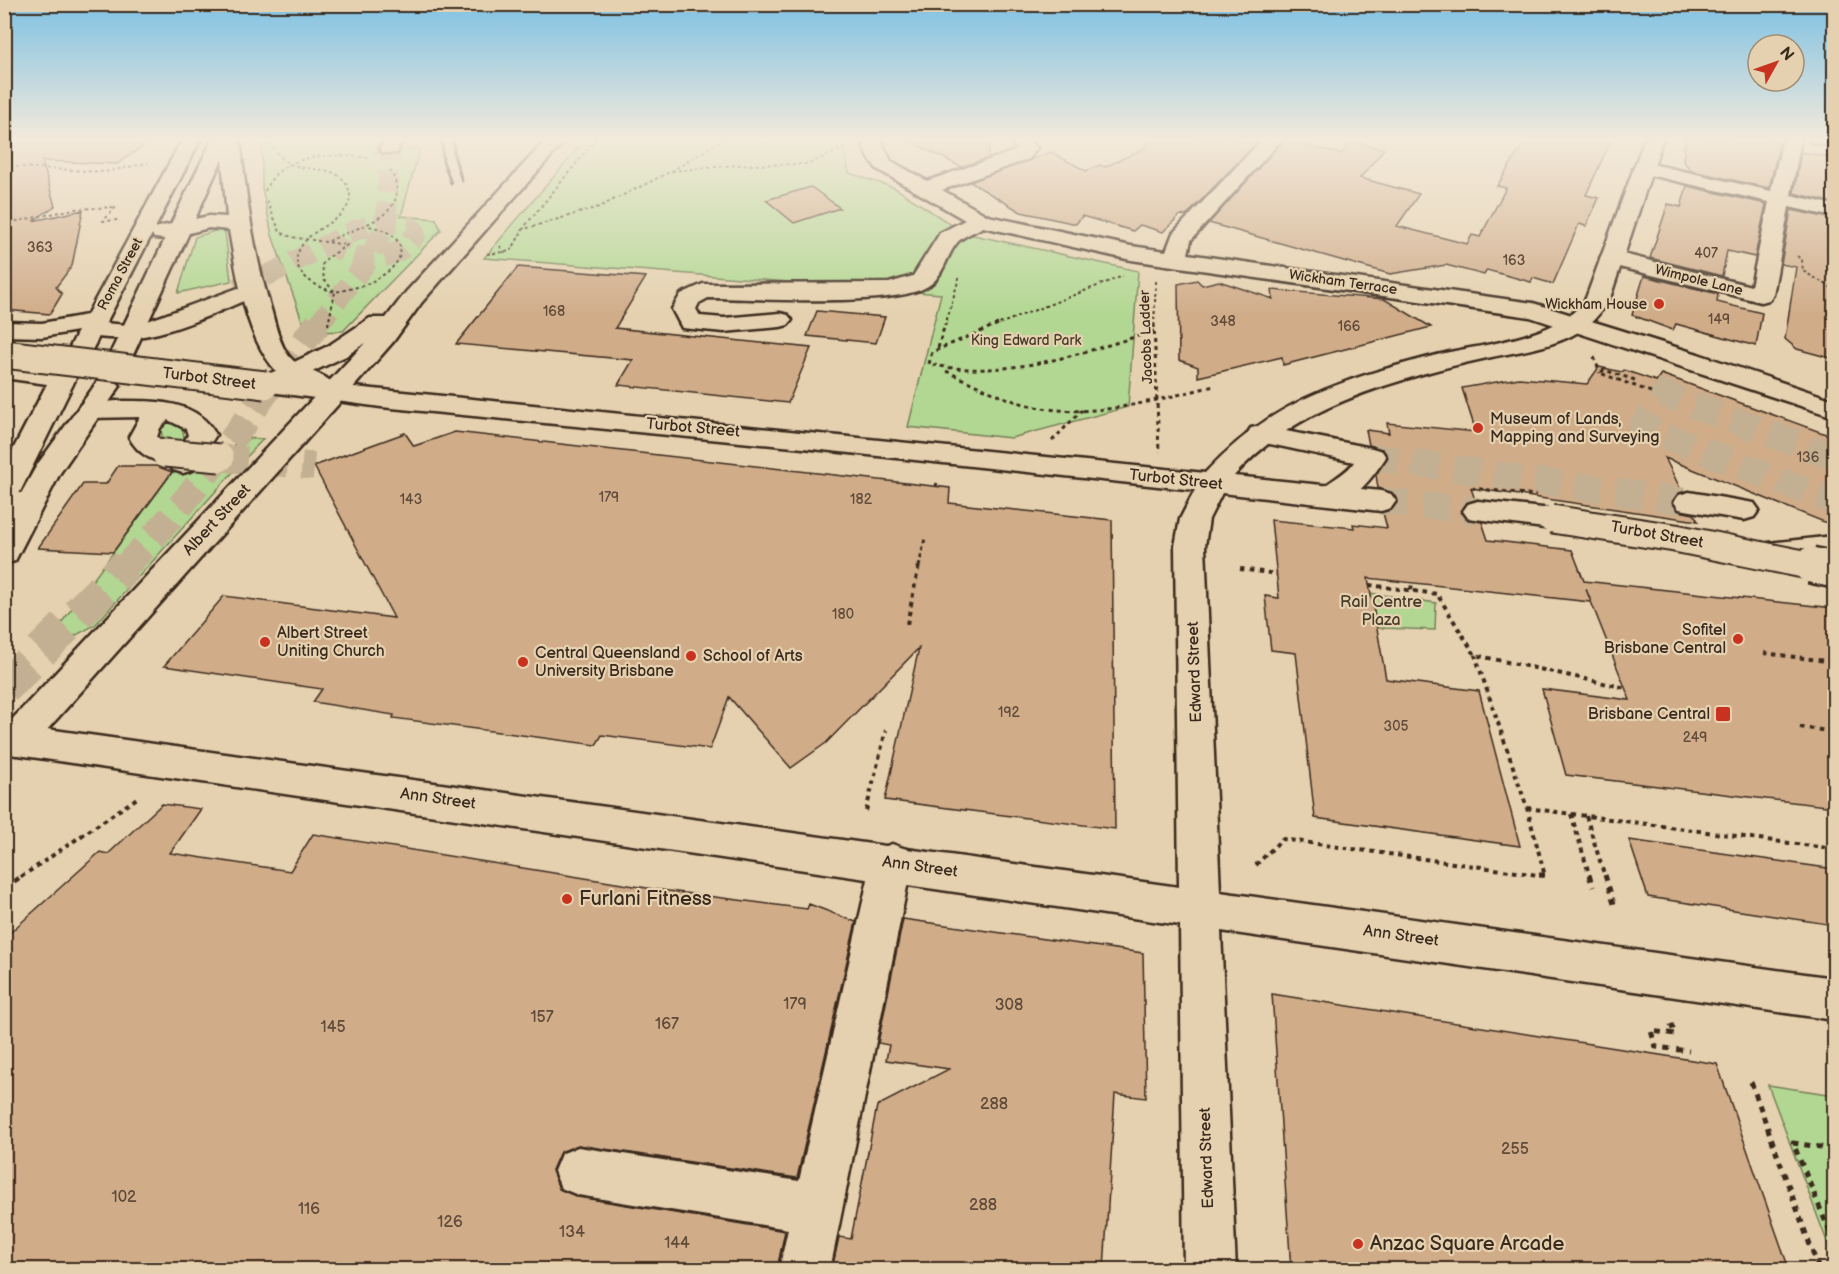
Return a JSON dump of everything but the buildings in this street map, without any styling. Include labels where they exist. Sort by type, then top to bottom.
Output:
[{"type":"main road","name":"Roma Street","points":[[89,332],[160,197]]},
{"type":"main road","name":"Roma Street","points":[[133,331],[193,197]]},
{"type":"main road","points":[[234,197],[244,260],[268,339],[276,356],[293,373],[341,393]]},
{"type":"main road","name":"Albert Street","points":[[10,739],[341,393],[414,297],[504,197]]},
{"type":"main road","name":"Wickham Terrace","points":[[940,197],[981,220],[1131,253],[1510,306],[1575,323],[1689,358],[1834,409]]},
{"type":"main road","points":[[1174,260],[1181,238],[1219,197]]},
{"type":"main road","points":[[1575,323],[1594,306],[1633,197]]},
{"type":"main road","points":[[1774,197],[1834,211]]},
{"type":"main road","name":"Wimpole Lane","points":[[1611,258],[1761,295],[1769,247],[1781,199]]},
{"type":"main road","points":[[780,320],[705,326],[691,323],[685,316],[685,304],[703,291],[720,289],[788,293],[889,290],[909,286],[921,281],[930,273],[948,238],[981,220]]},
{"type":"main road","points":[[112,289],[135,272],[158,235],[178,228],[209,222],[237,224]]},
{"type":"main road","points":[[4,330],[133,331],[163,324],[237,292]]},
{"type":"main road","name":"Albert Street","points":[[265,385],[345,346],[414,297]]},
{"type":"main road","name":"Edward Street","points":[[1210,1269],[1196,675],[1190,546],[1194,518],[1212,484],[1228,464],[1261,434],[1302,411],[1367,383],[1435,363],[1546,336],[1575,323]]},
{"type":"main road","name":"Turbot Street","points":[[4,354],[265,385],[815,440],[1381,501]]},
{"type":"main road","points":[[4,370],[63,378],[14,462],[13,501],[4,553]]},
{"type":"main road","points":[[13,501],[47,471],[107,386]]},
{"type":"main road","points":[[90,411],[117,408],[189,417],[200,428],[201,438],[174,458]]},
{"type":"main road","points":[[160,412],[147,425],[143,437],[148,446],[174,458],[220,458]]},
{"type":"main road","points":[[1261,434],[1372,457],[1360,475],[1330,496]]},
{"type":"main road","points":[[1689,502],[1744,510]]},
{"type":"main road","name":"Turbot Street","points":[[1478,511],[1552,519],[1750,552],[1834,570]]},
{"type":"main road","points":[[1750,552],[1834,548]]},
{"type":"main road","name":"Ann Street","points":[[10,739],[892,862],[1834,999]]},
{"type":"main road","points":[[804,1269],[892,862]]},
{"type":"main road","points":[[578,1171],[817,1209]]},
{"type":"path","points":[[266,197],[275,225],[280,232],[291,237],[347,245],[326,259],[322,265],[324,280],[335,292]]},
{"type":"path","points":[[329,242],[339,235],[367,226],[382,227],[392,232],[400,240],[402,250],[398,261],[387,273],[373,282],[335,292],[309,284],[300,273],[297,263],[300,251],[308,238],[337,219],[348,205],[350,197]]},
{"type":"path","points":[[367,226],[395,201],[396,197]]},
{"type":"path","points":[[476,253],[511,251],[517,243],[521,230],[548,197]]},
{"type":"path","points":[[521,230],[598,207],[618,197]]},
{"type":"path","points":[[4,224],[74,209],[116,207],[103,221],[150,217]]},
{"type":"path","points":[[500,246],[504,253]]},
{"type":"path","points":[[1802,260],[1803,271],[1834,289]]},
{"type":"path","points":[[938,349],[961,271]]},
{"type":"path","points":[[1128,272],[938,349],[932,352],[929,364],[983,389],[1033,407],[1082,410],[1159,398],[1214,386]]},
{"type":"path","name":"Jacobs Ladder","points":[[1156,276],[1154,331],[1159,398],[1159,445]]},
{"type":"path","points":[[327,330],[335,292]]},
{"type":"path","points":[[943,369],[969,372],[1010,366],[1059,357],[1154,331]]},
{"type":"path","points":[[1594,357],[1600,373],[1652,392]]},
{"type":"path","points":[[1600,373],[1604,370],[1635,380]]},
{"type":"path","points":[[1047,446],[1082,410]]},
{"type":"path","points":[[907,624],[925,538]]},
{"type":"path","points":[[1240,569],[1277,574]]},
{"type":"path","points":[[1411,590],[1412,583]]},
{"type":"path","points":[[1256,865],[1282,839],[1545,876],[1527,808],[1475,655],[1437,594],[1369,585]]},
{"type":"path","points":[[1764,653],[1834,662]]},
{"type":"path","points":[[1475,655],[1626,688]]},
{"type":"path","points":[[1800,727],[1834,732]]},
{"type":"path","points":[[866,811],[886,730]]},
{"type":"path","points":[[4,888],[140,796]]},
{"type":"path","points":[[1527,808],[1834,849]]},
{"type":"path","points":[[1571,814],[1593,887]]},
{"type":"path","points":[[1586,816],[1615,908]]},
{"type":"path","points":[[1671,1024],[1675,1034],[1651,1031],[1656,1047],[1689,1051]]},
{"type":"path","points":[[1751,1083],[1819,1269]]},
{"type":"path","points":[[1834,1149],[1793,1143],[1834,1242]]},
{"type":"green space","points":[[264,197],[406,197],[401,216],[436,219],[441,230],[343,331],[318,332],[305,329],[272,235]]},
{"type":"green space","name":"King Edward Park","points":[[536,197],[909,197],[964,233],[1138,271],[1128,407],[1011,438],[908,427],[941,294],[484,258]]},
{"type":"green space","points":[[218,230],[225,232],[231,281],[178,293],[195,237]]},
{"type":"green space","points":[[166,421],[182,427],[184,437],[181,444],[167,441],[162,436],[161,427]]},
{"type":"green space","points":[[240,438],[263,439],[95,625],[58,645],[59,626],[177,466],[213,469]]},
{"type":"green space","name":"Rail Centre Plaza","points":[[1370,593],[1436,603],[1435,630],[1357,627]]},
{"type":"green space","points":[[1768,1085],[1834,1095],[1834,1260]]},
{"type":"tunnel","points":[[386,222],[387,197]]},
{"type":"tunnel","points":[[236,288],[270,274],[356,230],[386,222]]},
{"type":"tunnel","points":[[370,258],[386,222]]},
{"type":"tunnel","points":[[370,258],[390,255],[408,244],[415,236],[414,230],[409,226],[386,222]]},
{"type":"tunnel","points":[[343,238],[339,245],[340,250],[370,258]]},
{"type":"tunnel","points":[[317,326],[370,258]]},
{"type":"tunnel","points":[[125,567],[199,483],[318,324]]},
{"type":"tunnel","points":[[1834,457],[1664,394],[1642,427],[1834,502]]},
{"type":"tunnel","points":[[1372,457],[1689,502]]},
{"type":"tunnel","points":[[220,458],[314,466]]},
{"type":"tunnel","points":[[1381,501],[1478,511]]},
{"type":"tunnel","points":[[4,688],[125,567]]},
{"type":"place","name":"Wickham House","points":[[1659,304]]},
{"type":"place","name":"Museum of Lands, Mapping and Surveying","points":[[1478,428]]},
{"type":"place","name":"Sofitel Brisbane Central","points":[[1738,639]]},
{"type":"place","name":"Albert Street Uniting Church","points":[[265,642]]},
{"type":"place","name":"School of Arts","points":[[691,656]]},
{"type":"place","name":"Central Queensland University Brisbane","points":[[523,662]]},
{"type":"place","name":"Brisbane Central","points":[[1723,714]]},
{"type":"place","name":"Furlani Fitness","points":[[567,899]]},
{"type":"place","name":"Anzac Square Arcade","points":[[1358,1244]]}]
